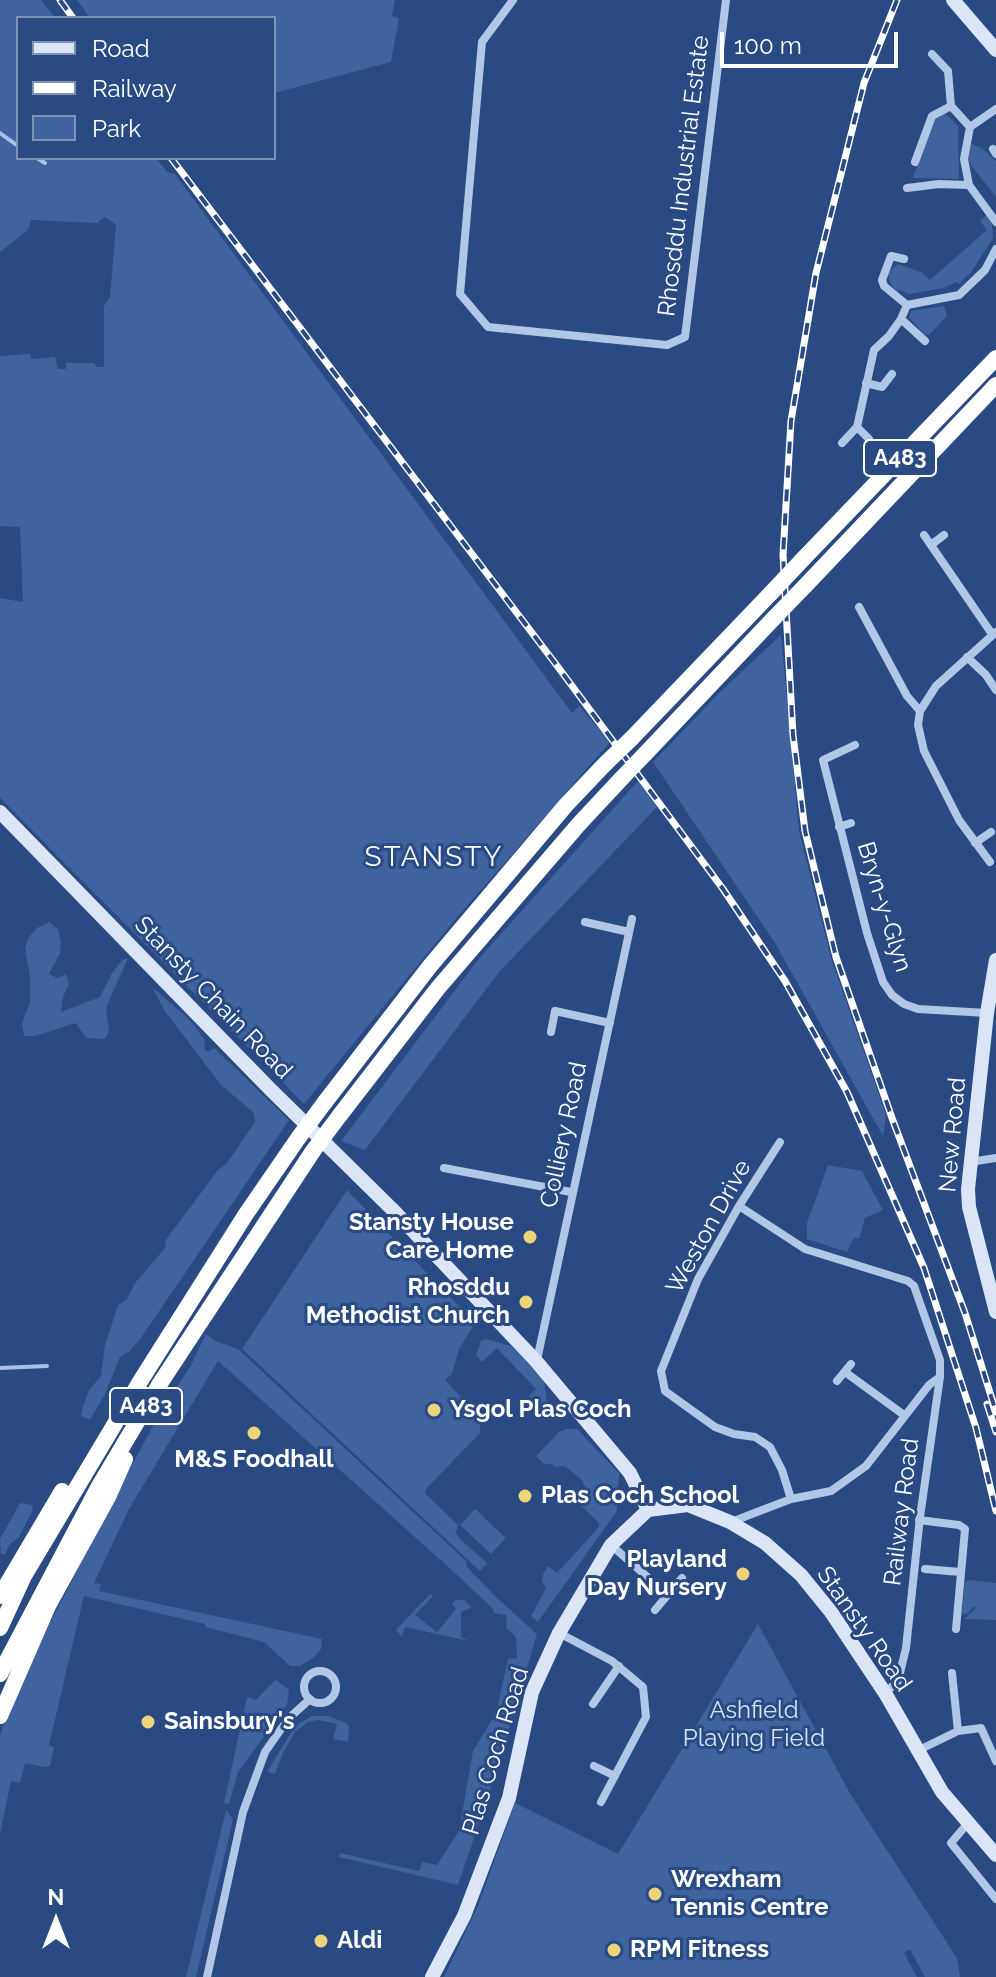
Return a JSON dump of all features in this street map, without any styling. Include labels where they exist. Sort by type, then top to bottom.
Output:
[{"type":"highway","name":"A483","points":[[0,1628],[24,1576],[154,1360],[299,1137],[440,955],[566,805],[996,358]]},
{"type":"highway","name":"A483","points":[[0,1674],[99,1486],[159,1385],[313,1151],[438,988],[579,824],[996,385]]},
{"type":"highway","name":"A483","points":[[0,1596],[37,1530],[87,1452],[154,1360]]},
{"type":"highway","name":"A483","points":[[0,1716],[48,1606],[108,1497],[159,1385]]},
{"type":"main road","points":[[953,0],[996,50]]},
{"type":"main road","name":"Stansty Chain Road","points":[[0,812],[270,1089],[396,1213],[536,1361]]},
{"type":"main road","name":"New Road","points":[[996,960],[970,1162],[969,1207],[996,1312]]},
{"type":"main road","points":[[536,1361],[630,1473],[648,1510]]},
{"type":"main road","name":"Stansty Road","points":[[648,1510],[688,1505],[730,1522],[765,1543],[801,1575],[831,1612],[885,1693],[942,1792],[996,1855]]},
{"type":"main road","name":"Plas Coch Road","points":[[432,1977],[464,1916],[509,1798],[532,1692],[559,1633],[611,1545],[648,1510]]},
{"type":"street","name":"Rhosddu Industrial Estate","points":[[513,0],[482,42],[460,294],[488,327],[667,345],[685,337],[726,0]]},
{"type":"street","points":[[932,54],[948,71],[951,106],[970,127]]},
{"type":"street","points":[[915,162],[932,116],[951,106]]},
{"type":"street","points":[[996,109],[970,127],[964,159],[969,185],[996,222]]},
{"type":"street","points":[[907,188],[939,184],[969,185]]},
{"type":"street","points":[[907,305],[959,295],[985,270],[996,249]]},
{"type":"street","points":[[904,259],[890,253],[883,271],[884,286],[907,305]]},
{"type":"street","points":[[842,443],[857,427],[874,350],[889,336],[907,305]]},
{"type":"street","points":[[901,319],[925,341]]},
{"type":"street","points":[[866,383],[882,387],[892,374]]},
{"type":"street","points":[[857,427],[869,439]]},
{"type":"street","points":[[924,535],[994,633],[936,686],[920,711],[918,725],[924,751],[959,820],[990,862]]},
{"type":"street","points":[[931,545],[944,535]]},
{"type":"street","points":[[859,607],[907,696],[920,711]]},
{"type":"street","points":[[967,657],[996,690]]},
{"type":"street","name":"Bryn-y-Glyn","points":[[855,745],[823,760],[877,967],[892,995],[904,1004],[918,1009],[987,1013]]},
{"type":"street","name":"Bryn-y-Glyn","points":[[839,827],[851,823]]},
{"type":"street","points":[[975,843],[991,832]]},
{"type":"street","name":"Colliery Road","points":[[536,1361],[632,919]]},
{"type":"street","points":[[585,922],[629,932]]},
{"type":"street","points":[[551,1032],[555,1011],[610,1023]]},
{"type":"street","name":"Weston Drive","points":[[780,1142],[698,1279],[661,1371],[665,1391],[715,1427],[755,1437],[770,1447],[782,1470],[791,1499]]},
{"type":"street","points":[[970,1162],[996,1158]]},
{"type":"street","points":[[444,1168],[571,1192]]},
{"type":"street","name":"Railway Road","points":[[739,1206],[805,1249],[908,1281],[914,1286],[940,1360],[906,1648],[898,1681],[885,1693]]},
{"type":"street","points":[[837,1381],[851,1364]]},
{"type":"street","points":[[845,1372],[904,1415]]},
{"type":"street","points":[[730,1522],[791,1499],[831,1491],[866,1466],[904,1415],[929,1385],[940,1377]]},
{"type":"street","points":[[919,1520],[959,1525],[965,1529],[956,1629]]},
{"type":"street","points":[[611,1545],[668,1595]]},
{"type":"street","points":[[925,1569],[960,1572]]},
{"type":"street","points":[[655,1610],[682,1578]]},
{"type":"street","points":[[559,1633],[619,1666],[643,1687],[646,1717],[601,1802]]},
{"type":"street","points":[[593,1704],[619,1666]]},
{"type":"street","points":[[314,1672],[329,1673],[336,1681],[333,1697],[325,1702],[310,1699],[304,1690],[306,1679],[314,1672]]},
{"type":"street","points":[[952,1673],[958,1731]]},
{"type":"street","points":[[207,1977],[243,1812],[265,1752],[288,1719],[310,1699]]},
{"type":"street","points":[[977,1717],[996,1761]]},
{"type":"street","points":[[917,1751],[958,1731],[981,1728]]},
{"type":"street","points":[[594,1766],[615,1776]]},
{"type":"street","points":[[968,1823],[951,1843],[996,1899]]},
{"type":"green space","points":[[0,0],[41,0],[54,16],[16,16],[16,160],[158,160],[167,172],[175,174],[572,713],[579,706],[610,742],[453,922],[304,1104],[0,798],[0,598],[23,602],[20,527],[0,526],[0,356],[30,354],[31,359],[55,357],[58,369],[66,369],[66,363],[94,363],[97,367],[104,367],[104,306],[110,297],[116,225],[105,217],[97,223],[31,220],[28,230],[0,252]]},
{"type":"green space","points":[[77,0],[395,0],[392,16],[399,18],[391,62],[276,92],[276,16],[89,16]]},
{"type":"green space","points":[[945,113],[958,126],[959,179],[913,178],[932,124],[936,117]]},
{"type":"green space","points":[[971,144],[982,148],[996,161],[996,197],[970,164]]},
{"type":"green space","points":[[988,214],[993,238],[972,271],[959,284],[909,294],[898,292],[891,285],[888,273],[898,264],[921,272],[930,280],[987,230],[980,221]]},
{"type":"green space","points":[[944,306],[947,316],[929,335],[924,334],[909,317],[911,311]]},
{"type":"green space","points":[[781,635],[799,831],[831,958],[886,1115],[883,1136],[775,943],[653,762],[721,691]]},
{"type":"green space","points":[[639,780],[658,806],[499,972],[365,1150],[341,1141],[481,956]]},
{"type":"green space","points":[[49,922],[58,929],[61,942],[60,953],[49,974],[57,978],[66,974],[69,984],[61,1012],[100,997],[112,973],[122,960],[128,958],[106,1008],[109,1031],[105,1039],[86,1038],[76,1023],[35,1036],[24,1036],[22,1023],[30,1002],[25,948],[28,938],[37,928]]},
{"type":"green space","points":[[152,987],[189,1019],[205,1040],[204,1048],[208,1052],[214,1048],[289,1120],[141,1338],[120,1357],[90,1420],[81,1416],[83,1406],[89,1390],[101,1376],[105,1345],[118,1305],[127,1299],[135,1283],[166,1247],[165,1241],[255,1122],[254,1113],[221,1085],[164,1010]]},
{"type":"green space","points":[[828,1165],[862,1171],[883,1210],[865,1218],[859,1239],[854,1238],[847,1252],[807,1239],[807,1223]]},
{"type":"green space","points":[[347,1190],[475,1323],[459,1349],[452,1374],[445,1380],[480,1417],[480,1433],[425,1493],[458,1525],[458,1537],[487,1563],[480,1571],[242,1349]]},
{"type":"green space","points":[[206,1334],[215,1341],[238,1349],[466,1561],[467,1567],[497,1598],[537,1634],[497,1770],[458,1885],[339,1857],[340,1853],[419,1871],[422,1862],[437,1865],[459,1831],[473,1751],[496,1713],[508,1659],[517,1658],[516,1637],[507,1629],[506,1615],[494,1613],[454,1572],[218,1361],[129,1509],[94,1583],[101,1584],[99,1591],[322,1639],[321,1649],[300,1666],[290,1666],[264,1642],[205,1627],[205,1624],[84,1596],[49,1745],[54,1747],[50,1766],[25,1763],[20,1783],[11,1781],[0,1834],[0,1736],[10,1701],[119,1489]]},
{"type":"green space","points":[[486,1339],[511,1346],[544,1378],[547,1401],[544,1408],[527,1411],[524,1408],[525,1400],[536,1389],[497,1348],[482,1362],[476,1355],[481,1341]]},
{"type":"green space","points":[[577,1429],[619,1473],[617,1511],[538,1622],[531,1616],[546,1588],[542,1581],[548,1566],[557,1573],[599,1527],[599,1523],[578,1503],[587,1491],[582,1480],[565,1466],[544,1464],[536,1456],[559,1432]]},
{"type":"green space","points":[[20,1503],[32,1505],[33,1510],[19,1537],[10,1544],[5,1554],[1,1554],[0,1539]]},
{"type":"green space","points":[[475,1509],[506,1538],[491,1554],[460,1525]]},
{"type":"green space","points":[[965,1582],[996,1583],[996,1620],[964,1619],[976,1608],[974,1606],[968,1613],[962,1614]]},
{"type":"green space","points":[[430,1594],[433,1596],[415,1615],[437,1632],[456,1609],[452,1604],[456,1600],[464,1600],[472,1607],[461,1612],[461,1637],[469,1641],[405,1627],[402,1637],[396,1630]]},
{"type":"green space","name":"Ashfield Playing Field","points":[[758,1624],[851,1795],[957,1958],[960,1977],[925,1977],[910,1949],[904,1953],[917,1977],[444,1977],[478,1906],[515,1803],[618,1854]]},
{"type":"green space","points":[[275,1680],[289,1689],[287,1705],[238,1772],[229,1804],[224,1803],[247,1697],[256,1700]]},
{"type":"green space","points":[[312,1716],[328,1716],[344,1722],[349,1726],[348,1742],[333,1739],[337,1724],[318,1720],[308,1722],[295,1732],[275,1774],[267,1772],[292,1731]]},
{"type":"green space","points":[[226,1810],[233,1819],[196,1977],[186,1977]]},
{"type":"waterway","points":[[0,133],[16,145]]},
{"type":"waterway","points":[[40,160],[45,163]]},
{"type":"waterway","points":[[0,1368],[47,1366]]},
{"type":"railway","points":[[60,0],[72,16]]},
{"type":"railway","points":[[897,0],[864,83],[816,273],[791,421],[783,555],[793,735],[805,831],[836,957],[965,1313],[996,1412]]},
{"type":"railway","points":[[173,160],[558,667],[723,889],[785,981],[847,1092],[924,1268],[976,1428],[996,1511]]},
{"type":"railway","points":[[987,1404],[996,1432]]},
{"type":"place","name":"Stansty House Care Home","points":[[530,1237]]},
{"type":"place","name":"Rhosddu Methodist Church","points":[[526,1302]]},
{"type":"place","name":"Ysgol Plas Coch","points":[[434,1410]]},
{"type":"place","name":"M&S Foodhall","points":[[254,1433]]},
{"type":"place","name":"Plas Coch School","points":[[525,1496]]},
{"type":"place","name":"Playland Day Nursery","points":[[743,1574]]},
{"type":"place","name":"Sainsbury's","points":[[148,1722]]},
{"type":"place","name":"Wrexham Tennis Centre","points":[[655,1894]]},
{"type":"place","name":"Aldi","points":[[321,1941]]},
{"type":"place","name":"RPM Fitness","points":[[614,1950]]},
{"type":"district","name":"STANSTY","points":[[434,858]]}]
